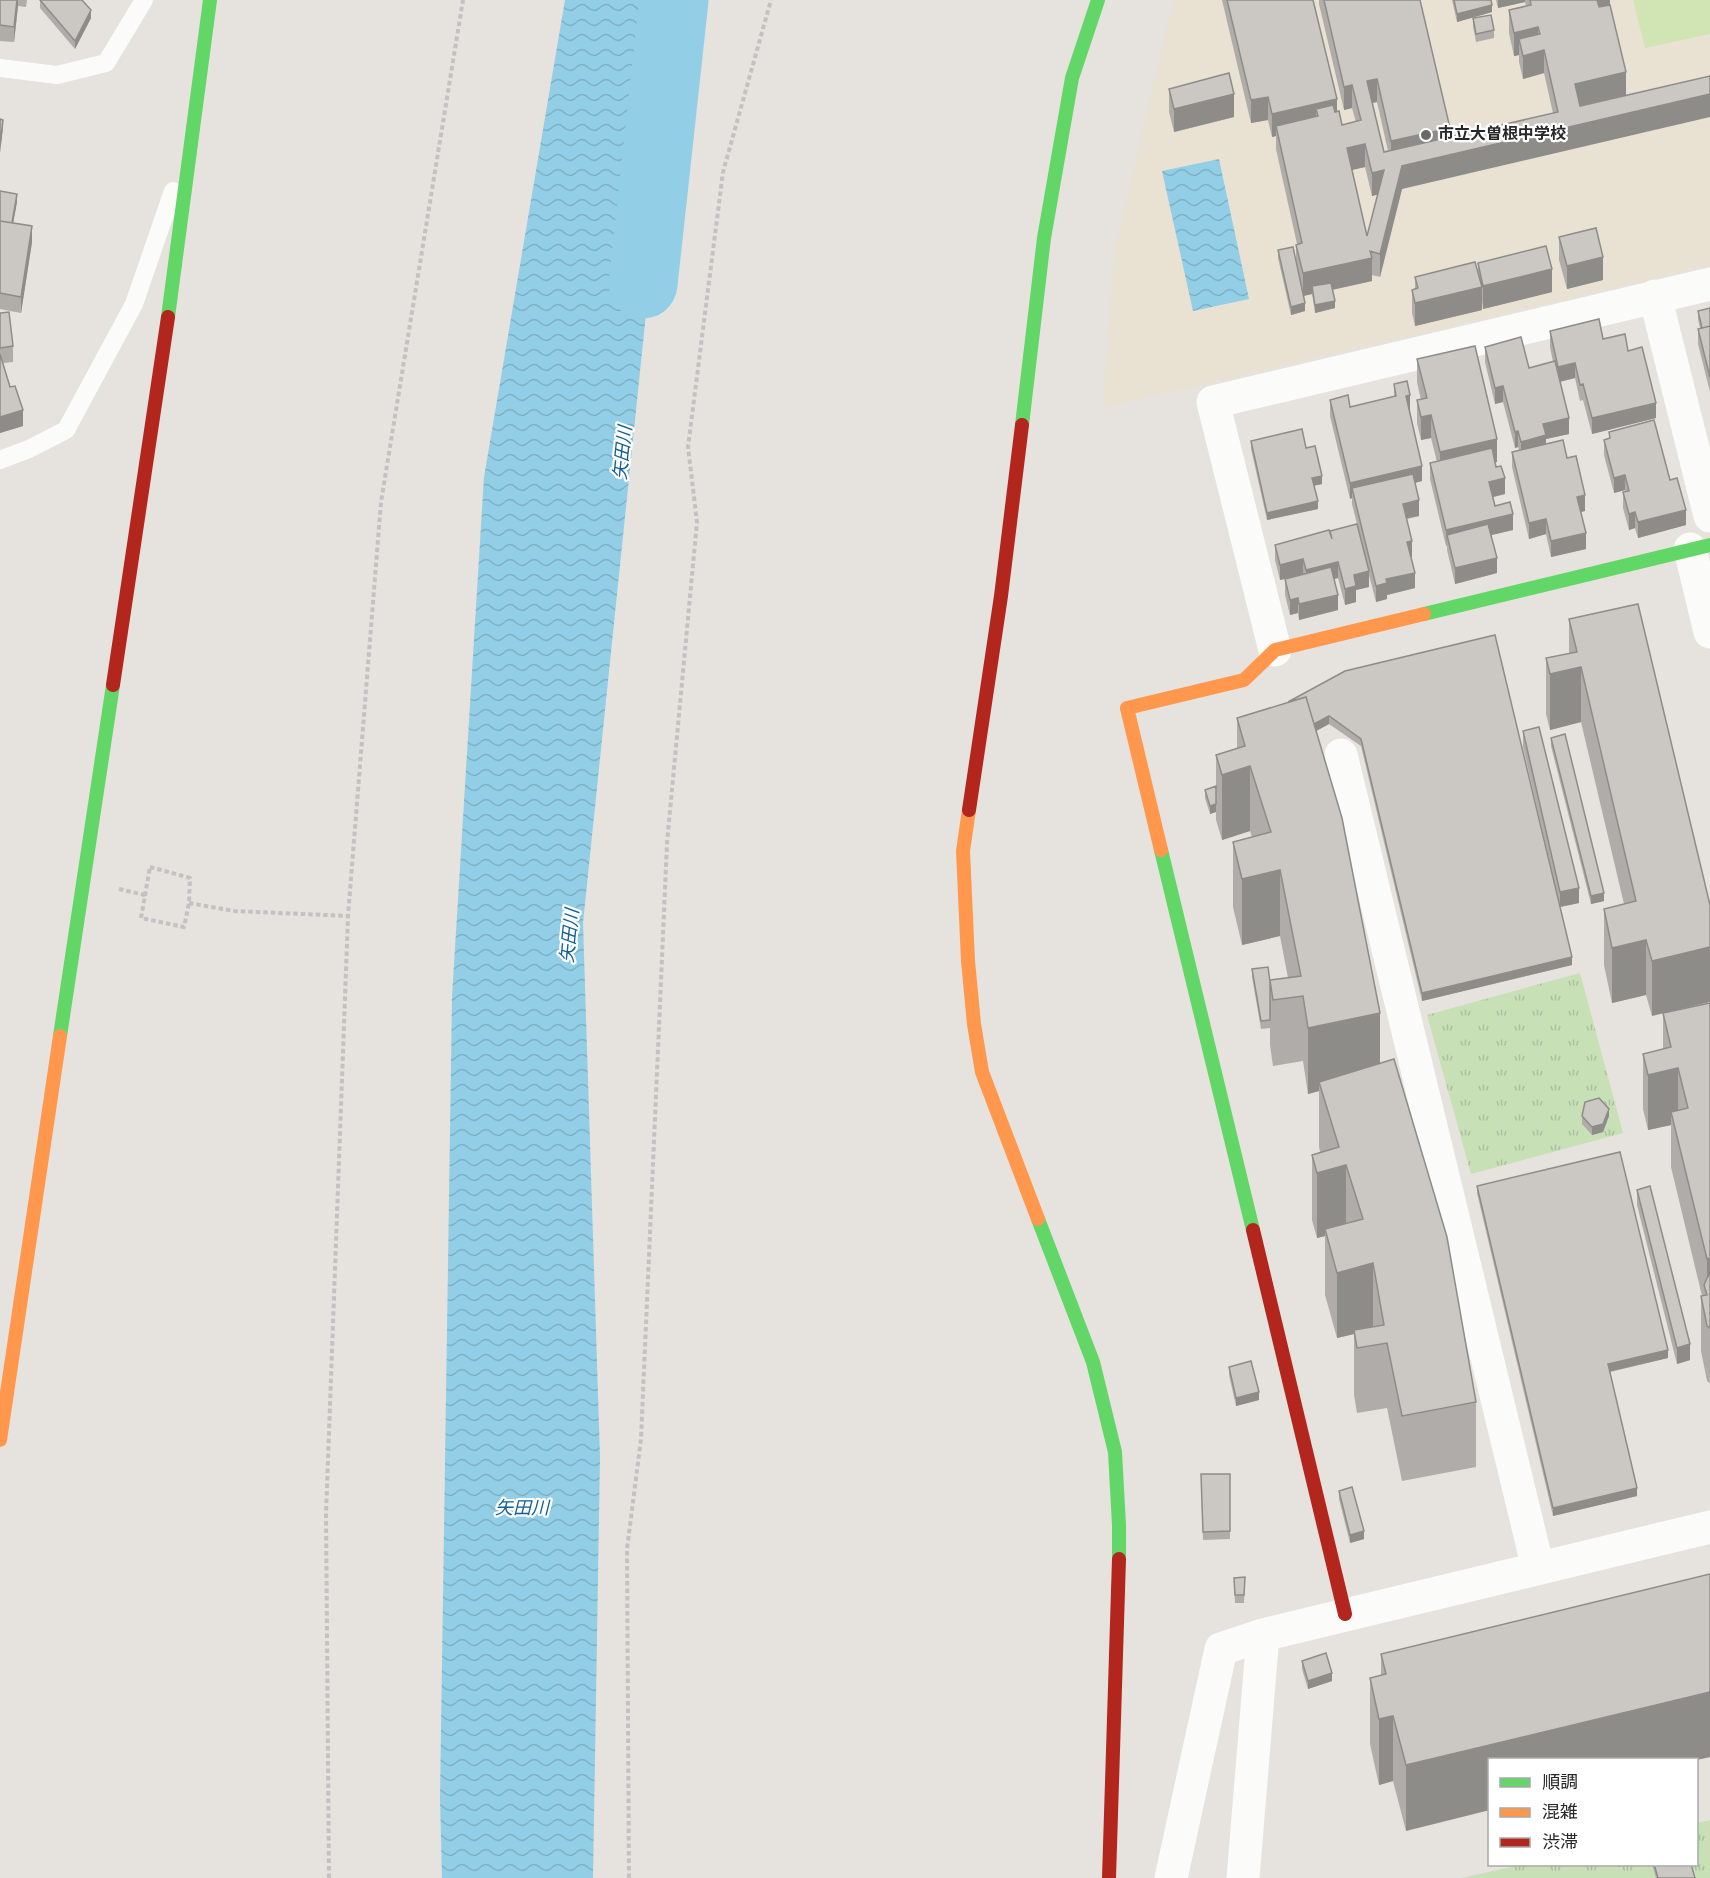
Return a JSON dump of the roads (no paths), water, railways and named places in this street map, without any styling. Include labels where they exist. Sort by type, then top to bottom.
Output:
[{"type":"street","points":[[0,1440],[171,296],[210,0]]},
{"type":"street","points":[[1098,0],[1072,78],[1044,238],[1000,596],[963,850],[971,993],[982,1072],[1093,1362],[1115,1452],[1119,1525],[1118,1598],[1108,1878]]},
{"type":"street","points":[[1275,650],[1213,402],[1710,284]]},
{"type":"street","points":[[1655,296],[1710,516]]},
{"type":"street","points":[[1345,1614],[1127,708],[1244,680],[1275,650],[1700,547],[1710,632]]},
{"type":"street","points":[[1341,755],[1538,1568]]},
{"type":"street","points":[[1171,1878],[1221,1650],[1263,1635],[1345,1614],[1710,1527]]},
{"type":"street","points":[[1244,1878],[1263,1635]]},
{"type":"lane","points":[[0,68],[57,75],[105,63],[144,0]]},
{"type":"lane","points":[[0,460],[30,449],[66,430],[134,304],[193,133]]},
{"type":"water","name":"矢田川","points":[[565,0],[666,0],[662,10],[647,304],[583,923],[600,1457],[593,1878],[442,1878],[440,1798],[452,997],[484,477]]},
{"type":"water","points":[[1219,159],[1249,299],[1193,311],[1162,171]]},
{"type":"waterway","name":"矢田川","points":[[643,284],[674,0]]},
{"type":"place","name":"市立大曽根中学校","points":[[1426,135]]}]
